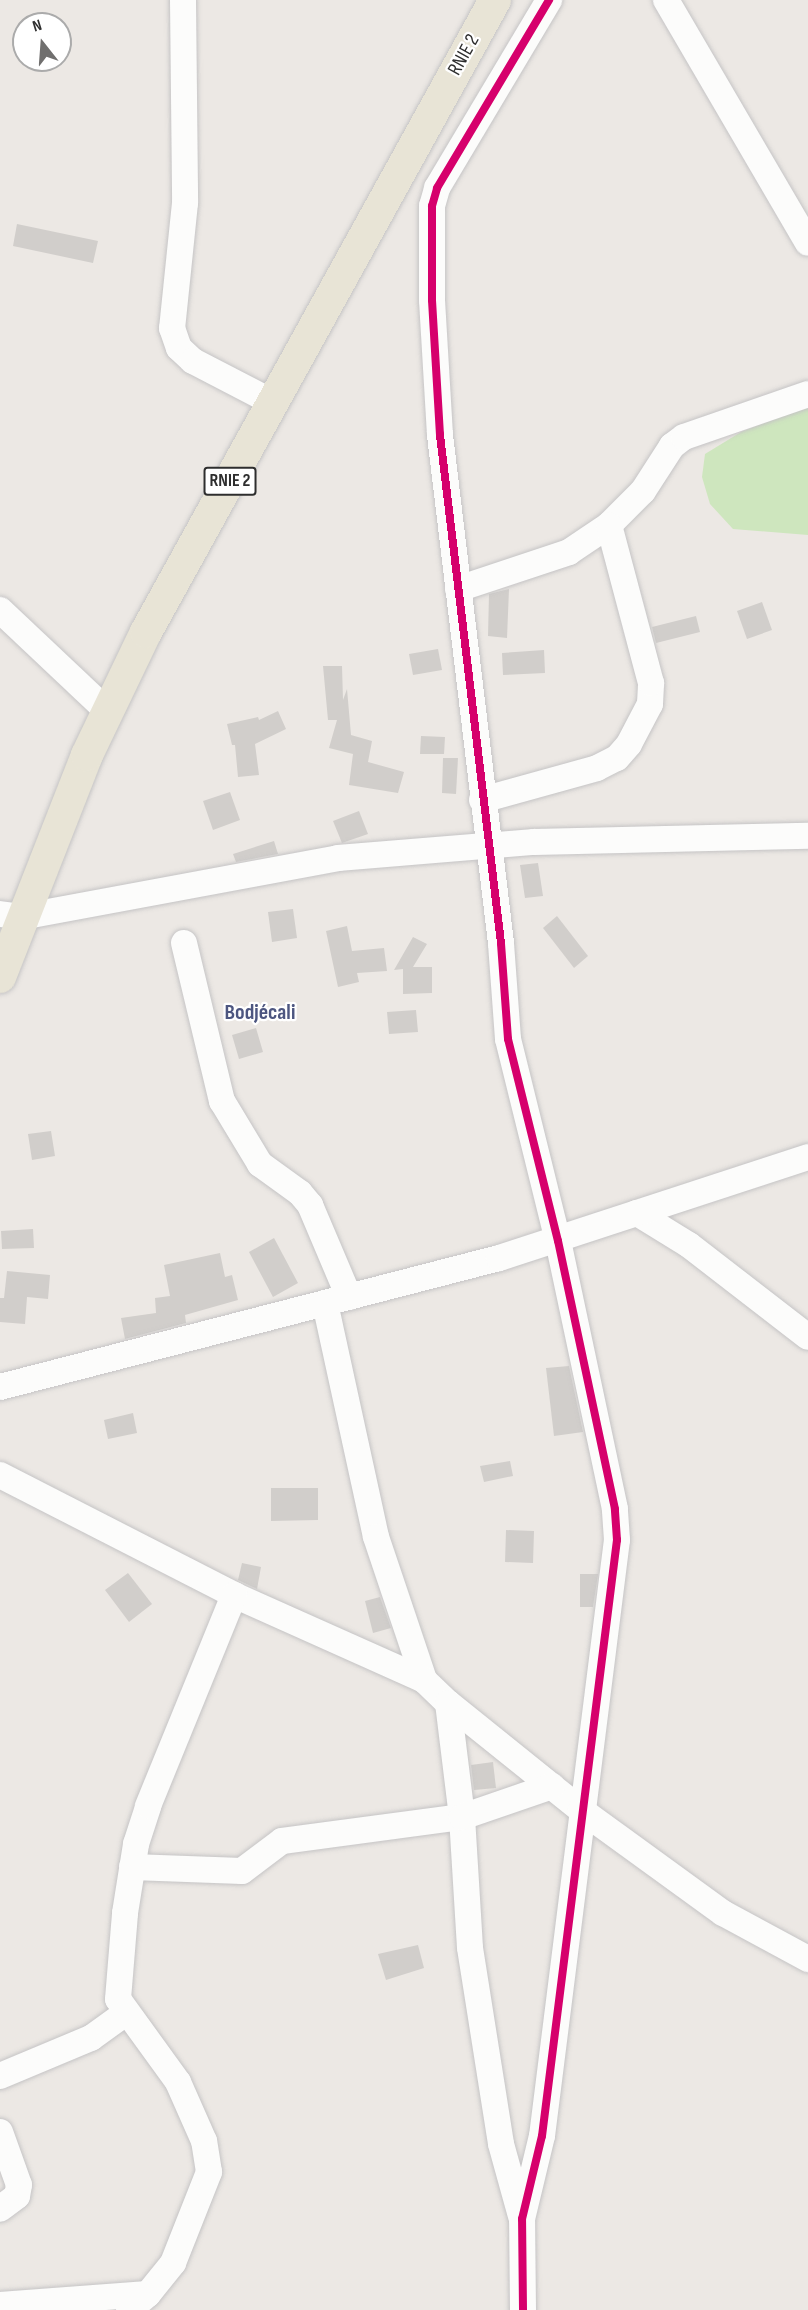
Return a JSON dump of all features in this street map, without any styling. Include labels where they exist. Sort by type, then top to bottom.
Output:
[{"type":"main road","name":"RNIE 2","points":[[0,977],[10,916],[146,632],[495,0]]},
{"type":"street","points":[[183,0],[184,203],[172,328],[179,348],[193,361],[274,403]]},
{"type":"street","points":[[523,2310],[522,2219],[542,2136],[581,1810],[617,1540],[615,1509],[558,1240],[508,1039],[501,943],[487,845],[440,435],[432,300],[432,206],[437,188],[549,0]]},
{"type":"street","points":[[666,0],[808,243]]},
{"type":"street","points":[[458,589],[569,552],[609,525],[643,491],[672,446],[684,437],[808,394]]},
{"type":"street","points":[[482,800],[597,768],[617,758],[630,744],[650,704],[651,682],[609,525]]},
{"type":"street","points":[[0,610],[107,711]]},
{"type":"street","points":[[10,916],[338,858],[487,845],[808,836]]},
{"type":"street","points":[[184,943],[222,1101],[260,1164],[288,1183],[310,1205],[337,1300],[376,1537],[424,1680]]},
{"type":"street","points":[[0,1387],[558,1240],[808,1157]]},
{"type":"street","points":[[637,1213],[689,1245],[808,1336]]},
{"type":"street","points":[[0,1475],[234,1595],[424,1680],[447,1703],[581,1810],[723,1913],[808,1959]]},
{"type":"street","points":[[129,2310],[148,2294],[173,2262],[208,2172],[204,2141],[178,2082],[118,1999],[118,1968],[132,1867],[148,1806],[234,1595]]},
{"type":"street","points":[[447,1703],[462,1817],[470,1948],[501,2144],[522,2219]]},
{"type":"street","points":[[132,1867],[242,1870],[250,1868],[271,1845],[282,1841],[462,1817],[552,1786]]},
{"type":"street","points":[[0,2076],[91,2038],[127,2012]]},
{"type":"street","points":[[0,2132],[19,2185],[17,2196],[0,2209]]},
{"type":"street","points":[[501,2144],[542,2136]]},
{"type":"street","points":[[0,2305],[148,2294]]},
{"type":"green space","points":[[808,406],[808,535],[733,529],[710,504],[702,477],[705,454],[741,432]]},
{"type":"building","points":[[17,224],[98,241],[93,263],[13,246]]},
{"type":"building","points":[[509,589],[507,638],[488,636],[489,594]]},
{"type":"building","points":[[762,602],[772,630],[747,639],[737,611]]},
{"type":"building","points":[[696,616],[700,632],[656,643],[652,627]]},
{"type":"building","points":[[438,649],[442,670],[413,675],[409,654]]},
{"type":"building","points":[[544,650],[545,673],[503,675],[502,653]]},
{"type":"building","points":[[323,666],[342,666],[343,700],[347,689],[351,735],[372,741],[368,762],[404,772],[398,793],[349,785],[353,754],[329,748],[337,720],[328,720]]},
{"type":"building","points":[[278,711],[286,729],[255,744],[259,775],[238,777],[235,745],[232,745],[227,724],[258,717],[259,720]]},
{"type":"building","points":[[421,736],[445,737],[444,754],[420,754]]},
{"type":"building","points":[[443,758],[458,758],[456,794],[442,793]]},
{"type":"building","points":[[230,792],[240,820],[213,830],[203,801]]},
{"type":"building","points":[[359,811],[368,834],[342,843],[333,821]]},
{"type":"building","points":[[274,841],[278,854],[236,862],[233,854]]},
{"type":"building","points":[[538,863],[543,896],[525,898],[520,865]]},
{"type":"building","points":[[293,909],[297,938],[272,942],[268,912]]},
{"type":"building","points":[[557,916],[588,956],[574,968],[543,928]]},
{"type":"building","points":[[347,926],[352,951],[384,948],[387,971],[357,973],[359,982],[338,987],[326,931]]},
{"type":"building","points":[[413,937],[427,944],[413,967],[432,967],[432,993],[403,994],[403,969],[394,970]]},
{"type":"building","points":[[416,1010],[418,1032],[389,1034],[387,1012]]},
{"type":"building","points":[[256,1028],[263,1052],[239,1059],[232,1035]]},
{"type":"building","points":[[51,1131],[55,1156],[32,1160],[28,1134]]},
{"type":"building","points":[[33,1229],[34,1248],[2,1249],[1,1231]]},
{"type":"building","points":[[274,1238],[298,1283],[273,1297],[249,1252]]},
{"type":"building","points":[[220,1253],[225,1277],[232,1275],[238,1300],[185,1315],[186,1323],[125,1339],[121,1318],[156,1313],[155,1298],[170,1296],[164,1265]]},
{"type":"building","points":[[7,1271],[50,1275],[48,1299],[27,1297],[25,1324],[0,1322],[0,1298],[4,1298]]},
{"type":"building","points":[[569,1366],[583,1432],[554,1436],[546,1368]]},
{"type":"building","points":[[133,1413],[137,1433],[108,1439],[104,1420]]},
{"type":"building","points":[[510,1461],[513,1476],[484,1482],[480,1466]]},
{"type":"building","points":[[271,1488],[318,1488],[318,1520],[271,1521]]},
{"type":"building","points":[[506,1530],[534,1531],[533,1563],[505,1562]]},
{"type":"building","points":[[242,1563],[261,1567],[257,1589],[238,1580]]},
{"type":"building","points":[[128,1573],[152,1604],[129,1622],[105,1590]]},
{"type":"building","points":[[580,1574],[598,1574],[593,1607],[580,1607]]},
{"type":"building","points":[[380,1597],[391,1628],[373,1633],[365,1601]]},
{"type":"building","points":[[493,1762],[496,1788],[474,1790],[471,1765]]},
{"type":"building","points":[[418,1945],[424,1968],[386,1980],[378,1954]]},
{"type":"cycle path","points":[[523,2310],[522,2219],[542,2136],[617,1540],[615,1509],[558,1241],[508,1039],[501,943],[440,435],[432,300],[432,206],[437,188],[549,0]]},
{"type":"district","name":"Bodjécali","points":[[260,1013]]}]
